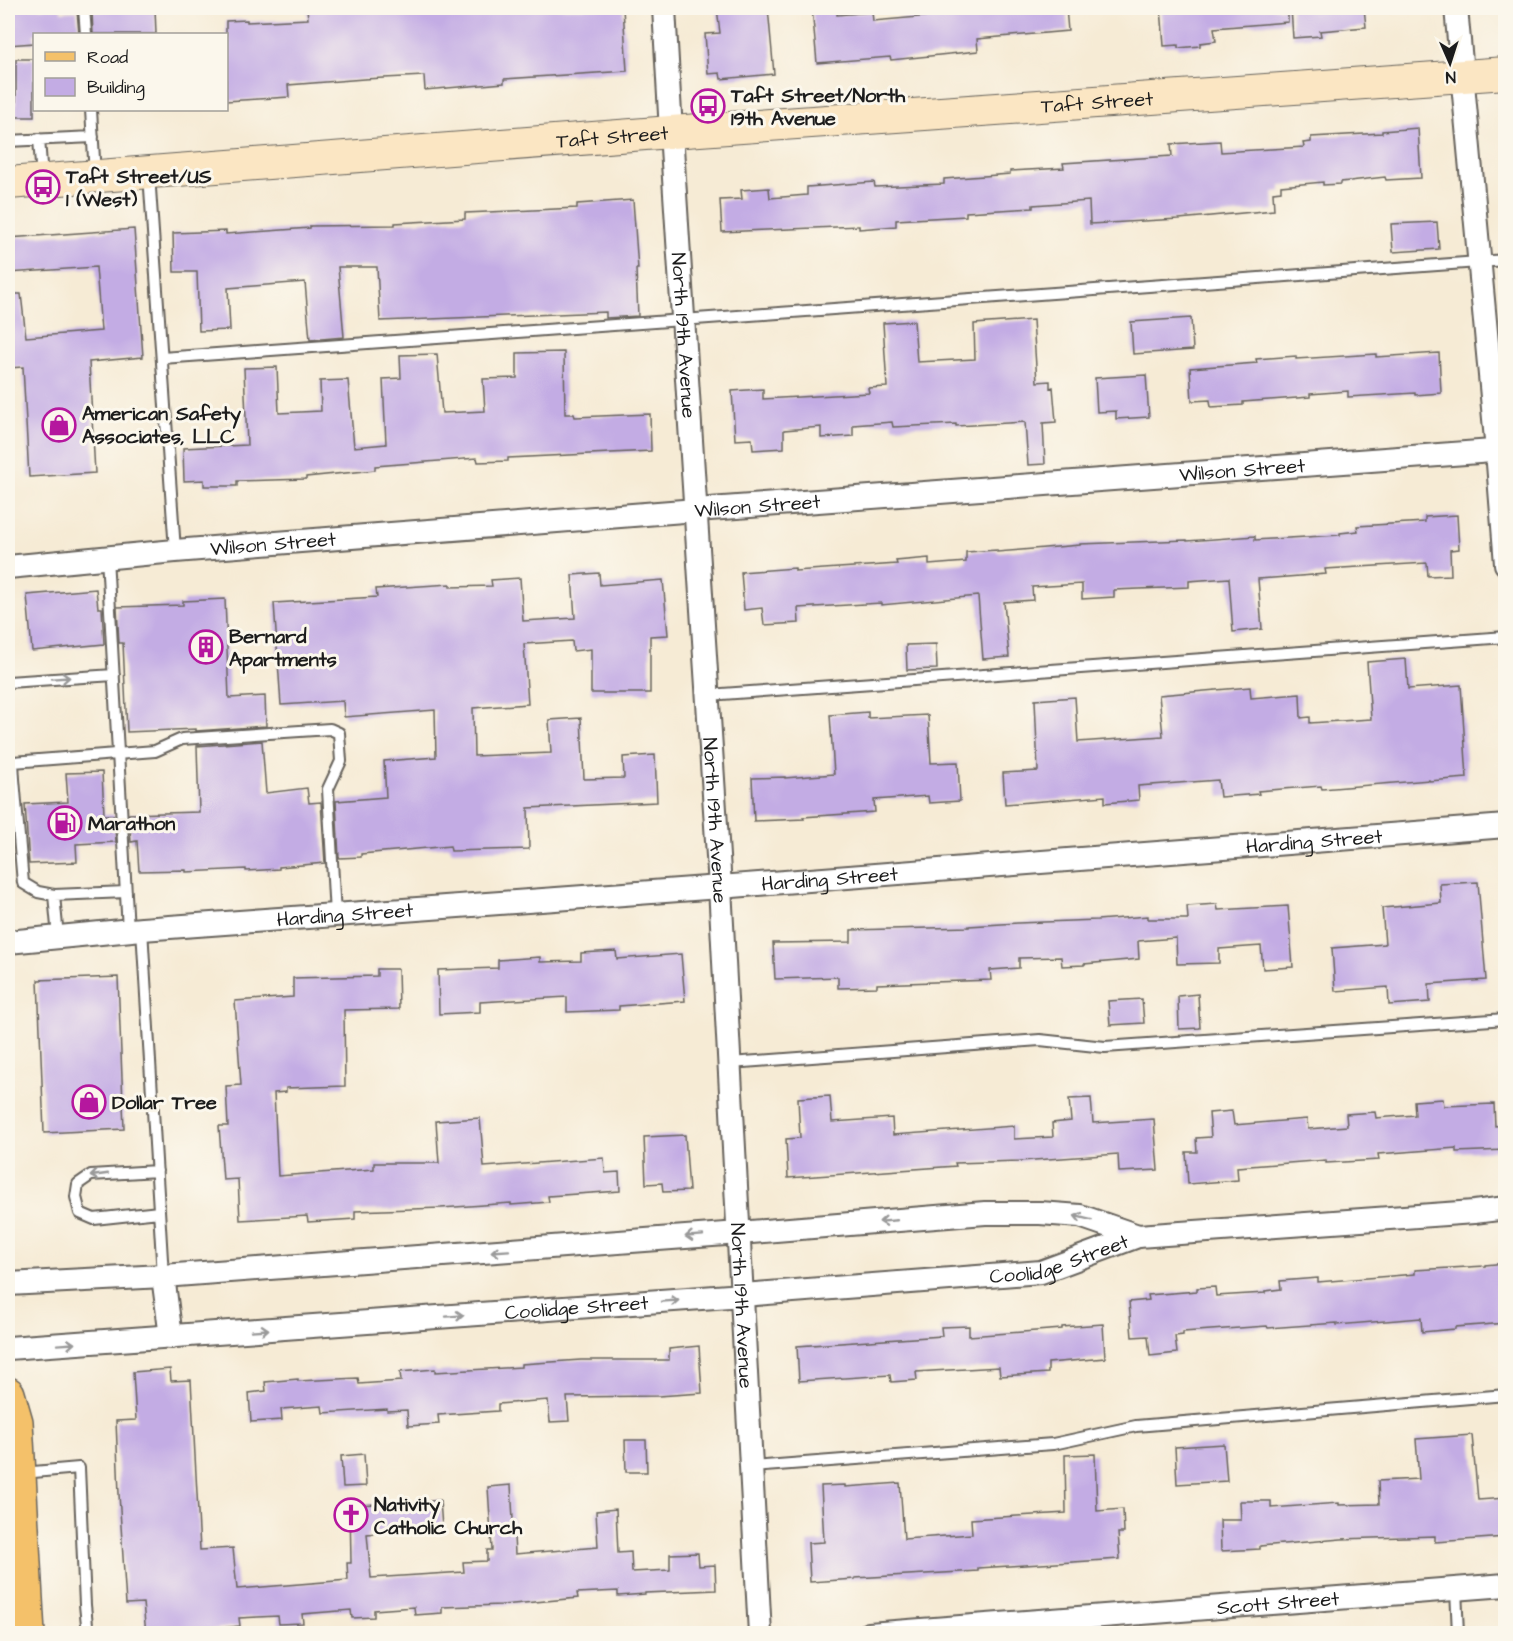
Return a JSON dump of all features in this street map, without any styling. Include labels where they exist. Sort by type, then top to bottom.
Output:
[{"type":"main road","points":[[8,1394],[16,1422],[28,1634]]},
{"type":"street","name":"North 19th Avenue","points":[[664,8],[720,887],[760,1634]]},
{"type":"street","points":[[1456,8],[1479,261],[1502,450],[1506,564]]},
{"type":"street","name":"Taft Street","points":[[8,183],[671,132],[1506,73]]},
{"type":"street","name":"Wilson Street","points":[[8,567],[175,551],[696,510],[1502,450]]},
{"type":"street","name":"Harding Street","points":[[8,942],[135,930],[1506,826]]},
{"type":"street","name":"Coolidge Street","points":[[8,1348],[1041,1272],[1138,1236],[1506,1208]]},
{"type":"street","name":"Coolidge Street","points":[[8,1284],[163,1276],[985,1213],[1080,1216],[1138,1236]]},
{"type":"street","points":[[163,1276],[171,1337]]},
{"type":"street","name":"Scott Street","points":[[869,1634],[1506,1585]]},
{"type":"lane","points":[[84,8],[86,33]]},
{"type":"lane","points":[[91,111],[95,176]]},
{"type":"lane","points":[[8,141],[93,137]]},
{"type":"lane","points":[[39,140],[43,181]]},
{"type":"lane","points":[[148,172],[175,551]]},
{"type":"lane","points":[[162,358],[1506,260]]},
{"type":"lane","points":[[107,557],[126,892],[135,930],[157,1171],[163,1276]]},
{"type":"lane","points":[[708,695],[1506,637]]},
{"type":"lane","points":[[8,682],[114,675]]},
{"type":"lane","points":[[126,892],[54,895],[38,892],[23,883],[11,779],[13,762],[155,751],[182,739],[330,729],[339,733],[341,761],[328,789],[335,915]]},
{"type":"lane","points":[[54,895],[58,937]]},
{"type":"lane","points":[[730,1063],[1040,1040],[1105,1047],[1506,1019]]},
{"type":"lane","points":[[157,1171],[91,1175],[78,1184],[76,1197],[80,1214],[94,1219],[159,1212]]},
{"type":"lane","points":[[751,1467],[1053,1444],[1136,1426],[1506,1395]]},
{"type":"lane","points":[[18,1473],[79,1468],[88,1634]]},
{"type":"lane","points":[[1456,1589],[1458,1634]]},
{"type":"building","points":[[8,8],[61,8],[61,12],[77,11],[79,33],[33,33],[33,43],[8,45]]},
{"type":"building","points":[[155,8],[156,33],[93,33],[92,11]]},
{"type":"building","points":[[307,8],[623,8],[627,71],[504,79],[504,83],[425,90],[424,76],[364,79],[288,85],[289,97],[228,101],[226,21],[308,19]]},
{"type":"building","points":[[717,8],[768,8],[774,74],[721,79],[720,73],[708,74],[705,34],[720,33]]},
{"type":"building","points":[[812,8],[837,8],[837,15],[872,12],[873,21],[992,8],[1066,8],[1068,31],[977,39],[978,51],[891,60],[890,57],[817,63]]},
{"type":"building","points":[[1161,8],[1288,8],[1288,22],[1214,28],[1216,41],[1200,43],[1200,46],[1178,48],[1178,45],[1164,46]]},
{"type":"building","points":[[1291,8],[1364,8],[1366,27],[1320,31],[1321,36],[1293,38]]},
{"type":"building","points":[[16,59],[33,59],[34,117],[16,117]]},
{"type":"building","points":[[1418,128],[1421,178],[1386,180],[1385,177],[1341,182],[1341,184],[1323,185],[1323,182],[1281,186],[1281,191],[1273,192],[1274,210],[1090,224],[1089,201],[1033,205],[1033,208],[966,212],[966,216],[896,220],[896,226],[722,232],[720,200],[742,199],[741,190],[769,188],[770,198],[807,195],[807,187],[874,182],[875,187],[944,184],[944,179],[1010,174],[1010,171],[1064,168],[1063,163],[1172,156],[1171,144],[1220,141],[1221,152],[1304,147],[1303,143],[1311,142],[1311,137],[1382,133],[1382,131]]},
{"type":"building","points":[[633,200],[638,269],[636,269],[638,316],[606,318],[606,312],[380,321],[377,267],[338,267],[344,337],[310,340],[305,282],[228,288],[230,330],[199,331],[197,272],[174,272],[173,233],[226,231],[226,234],[310,228],[310,226],[395,225],[395,223],[465,219],[465,213],[577,208],[577,204]]},
{"type":"building","points":[[1437,222],[1439,249],[1393,252],[1391,224]]},
{"type":"building","points":[[134,229],[143,357],[89,362],[95,473],[29,477],[23,367],[8,368],[8,294],[21,294],[26,337],[101,331],[96,267],[8,273],[8,238]]},
{"type":"building","points":[[1191,318],[1193,350],[1133,354],[1131,322]]},
{"type":"building","points":[[1033,320],[1037,382],[1050,381],[1050,388],[1053,387],[1056,422],[1043,423],[1045,464],[1028,465],[1025,422],[956,426],[956,424],[893,427],[892,422],[853,425],[853,436],[821,438],[821,427],[784,430],[784,448],[753,450],[752,439],[735,440],[732,391],[763,389],[763,399],[869,393],[868,388],[887,387],[883,323],[914,321],[917,362],[975,359],[974,324]]},
{"type":"building","points":[[564,352],[565,414],[574,414],[575,417],[650,414],[651,451],[508,458],[508,461],[478,462],[477,458],[375,466],[375,470],[306,477],[306,479],[237,481],[237,486],[204,486],[204,480],[184,481],[183,448],[247,445],[244,368],[277,367],[279,413],[321,411],[320,381],[348,380],[354,447],[386,444],[383,379],[401,378],[400,355],[437,354],[442,413],[485,411],[483,379],[517,378],[517,353]]},
{"type":"building","points":[[1439,353],[1441,393],[1348,397],[1348,391],[1211,407],[1210,400],[1192,401],[1190,368],[1257,363],[1256,359],[1296,356],[1296,359]]},
{"type":"building","points":[[1146,375],[1149,417],[1116,419],[1116,411],[1097,412],[1095,378]]},
{"type":"building","points":[[1457,515],[1459,549],[1450,550],[1451,575],[1428,576],[1427,563],[1325,569],[1326,574],[1258,579],[1262,629],[1233,632],[1229,578],[1189,581],[1189,587],[1114,590],[1114,597],[1082,599],[1082,584],[1032,587],[1033,600],[1004,602],[1009,657],[983,659],[978,596],[881,605],[881,603],[798,608],[799,623],[764,625],[762,608],[744,610],[741,572],[897,564],[896,561],[929,558],[929,565],[966,562],[966,552],[997,550],[997,552],[1080,544],[1187,541],[1255,536],[1255,540],[1340,535],[1340,533],[1358,531],[1357,526],[1425,522],[1425,517]]},
{"type":"building","points":[[599,573],[600,585],[663,580],[668,635],[650,636],[650,693],[591,693],[591,649],[573,651],[572,641],[524,644],[528,704],[473,708],[474,756],[551,753],[549,720],[581,718],[584,779],[624,778],[623,757],[655,755],[657,802],[528,808],[529,849],[451,851],[450,846],[339,858],[336,801],[386,797],[384,761],[436,757],[435,710],[344,717],[343,701],[281,705],[274,603],[377,597],[376,589],[450,584],[450,587],[492,586],[491,580],[520,578],[523,621],[575,618],[572,575]]},
{"type":"building","points":[[96,589],[98,608],[102,608],[104,644],[32,651],[27,595]]},
{"type":"building","name":"Bernard Apartments","points":[[225,599],[229,698],[265,696],[266,726],[196,731],[196,729],[127,732],[123,643],[119,643],[117,607],[183,605],[183,601]]},
{"type":"building","points":[[936,644],[937,669],[907,670],[906,645]]},
{"type":"building","points":[[1406,659],[1408,689],[1461,685],[1467,778],[1322,789],[1321,786],[1258,791],[1259,794],[1220,797],[1218,780],[1138,786],[1139,800],[1105,803],[1105,796],[1005,804],[1003,773],[1038,771],[1035,700],[1075,697],[1078,742],[1163,736],[1159,695],[1250,687],[1251,698],[1300,694],[1301,718],[1310,717],[1310,723],[1371,719],[1367,662]]},
{"type":"building","points":[[868,712],[868,718],[928,715],[931,763],[958,762],[960,801],[929,803],[928,796],[874,800],[875,812],[754,821],[752,778],[834,774],[830,715]]},
{"type":"building","points":[[262,741],[266,793],[307,788],[309,803],[321,802],[325,863],[246,871],[246,869],[186,872],[186,870],[139,871],[137,841],[131,842],[129,814],[199,812],[197,746]]},
{"type":"building","name":"Marathon","points":[[102,772],[104,815],[114,815],[116,842],[76,844],[77,862],[29,864],[25,804],[68,802],[66,773]]},
{"type":"building","points":[[1478,882],[1486,980],[1429,984],[1430,1002],[1389,1005],[1388,987],[1335,991],[1332,948],[1385,944],[1382,908],[1441,903],[1440,884]]},
{"type":"building","points":[[1217,904],[1218,910],[1288,906],[1293,967],[1263,969],[1261,946],[1219,949],[1219,963],[1177,964],[1176,938],[1138,941],[1139,959],[1062,966],[1061,957],[1019,958],[1019,968],[990,970],[991,980],[877,984],[877,987],[838,988],[838,977],[775,979],[773,943],[851,942],[851,930],[969,927],[1148,916],[1148,919],[1188,919],[1187,906]]},
{"type":"building","points":[[616,951],[617,959],[681,954],[685,1001],[619,1006],[619,1010],[567,1012],[567,997],[480,1002],[480,1012],[439,1014],[438,970],[498,968],[498,960],[540,957],[540,962],[581,961],[581,953]]},
{"type":"building","points":[[377,969],[398,969],[399,1009],[344,1010],[345,1086],[286,1088],[286,1092],[274,1093],[278,1176],[374,1169],[374,1163],[439,1163],[436,1121],[480,1118],[484,1167],[604,1158],[605,1173],[619,1172],[620,1191],[548,1196],[549,1202],[511,1205],[511,1203],[355,1211],[355,1219],[308,1222],[307,1216],[240,1220],[238,1179],[223,1180],[219,1126],[228,1126],[226,1086],[241,1085],[235,1001],[293,997],[293,978],[377,976]]},
{"type":"building","points":[[118,977],[124,1129],[44,1133],[38,980]]},
{"type":"building","points":[[1198,994],[1200,1028],[1179,1029],[1178,996]]},
{"type":"building","points":[[1142,999],[1144,1023],[1110,1025],[1108,1001]]},
{"type":"building","points":[[830,1096],[832,1122],[892,1118],[893,1135],[1014,1126],[1014,1139],[1053,1137],[1052,1123],[1071,1121],[1069,1099],[1091,1098],[1093,1123],[1154,1119],[1158,1170],[1119,1172],[1118,1154],[955,1163],[956,1166],[788,1178],[786,1139],[800,1138],[798,1098]]},
{"type":"building","points":[[1443,1099],[1444,1106],[1494,1104],[1495,1126],[1506,1125],[1506,1150],[1456,1152],[1456,1148],[1378,1154],[1379,1160],[1326,1163],[1326,1160],[1237,1167],[1238,1180],[1188,1184],[1186,1152],[1197,1152],[1196,1138],[1211,1137],[1209,1113],[1232,1111],[1234,1125],[1307,1119],[1308,1129],[1347,1126],[1346,1114],[1375,1112],[1376,1118],[1415,1115],[1414,1101]]},
{"type":"building","points":[[685,1135],[689,1191],[663,1192],[662,1183],[646,1184],[644,1137]]},
{"type":"building","points":[[1506,1263],[1506,1323],[1422,1332],[1421,1318],[1337,1325],[1337,1323],[1268,1328],[1267,1326],[1183,1332],[1183,1335],[1175,1336],[1177,1353],[1150,1356],[1148,1336],[1132,1337],[1129,1302],[1149,1300],[1148,1295],[1197,1291],[1197,1288],[1215,1287],[1216,1296],[1265,1293],[1265,1291],[1281,1289],[1280,1281],[1318,1278],[1318,1282],[1415,1274],[1415,1270]]},
{"type":"building","points":[[1103,1324],[1105,1358],[1048,1363],[1048,1373],[1000,1376],[999,1367],[916,1372],[917,1380],[891,1382],[890,1375],[799,1381],[797,1346],[942,1336],[941,1327],[969,1326],[969,1336]]},
{"type":"building","points":[[699,1346],[702,1393],[567,1397],[569,1421],[550,1422],[548,1400],[498,1404],[498,1411],[438,1415],[439,1424],[408,1426],[407,1410],[323,1413],[322,1406],[281,1409],[282,1420],[251,1422],[249,1393],[266,1391],[265,1382],[358,1378],[359,1384],[401,1381],[400,1372],[435,1369],[435,1372],[521,1367],[521,1364],[581,1360],[669,1360],[669,1349]]},
{"type":"building","points":[[170,1369],[171,1381],[191,1380],[200,1550],[233,1548],[237,1589],[348,1580],[347,1563],[351,1563],[350,1505],[440,1500],[442,1528],[367,1534],[371,1578],[464,1572],[463,1562],[487,1561],[487,1550],[492,1550],[488,1487],[511,1485],[515,1554],[598,1547],[596,1511],[616,1509],[618,1553],[631,1552],[632,1572],[670,1570],[670,1554],[698,1553],[699,1566],[715,1565],[716,1590],[618,1596],[618,1591],[577,1593],[578,1598],[502,1605],[442,1607],[442,1613],[415,1615],[414,1607],[374,1610],[374,1617],[352,1618],[351,1610],[302,1614],[303,1623],[279,1624],[278,1616],[239,1618],[240,1626],[205,1630],[205,1634],[146,1634],[143,1603],[126,1604],[116,1421],[136,1420],[133,1372]]},
{"type":"building","points":[[1472,1435],[1478,1500],[1506,1498],[1506,1537],[1435,1542],[1435,1536],[1341,1539],[1260,1546],[1260,1549],[1221,1551],[1220,1520],[1241,1520],[1240,1501],[1271,1501],[1271,1508],[1339,1503],[1339,1505],[1379,1504],[1378,1481],[1419,1479],[1416,1439]]},
{"type":"building","points":[[625,1440],[646,1440],[647,1472],[626,1472]]},
{"type":"building","points":[[1224,1444],[1227,1481],[1177,1484],[1175,1447]]},
{"type":"building","points":[[364,1454],[366,1486],[343,1487],[341,1456]]},
{"type":"building","points":[[1095,1454],[1097,1511],[1123,1509],[1124,1533],[1118,1533],[1120,1559],[810,1582],[808,1543],[824,1542],[821,1486],[845,1485],[845,1487],[900,1483],[904,1539],[972,1534],[971,1519],[1066,1513],[1065,1455]]},
{"type":"place","name":"Taft Street/North 19th Avenue","points":[[708,106]]},
{"type":"place","name":"Taft Street/US 1 (West)","points":[[43,187]]},
{"type":"place","name":"American Safety Associates, LLC","points":[[59,425]]},
{"type":"place","name":"Bernard Apartments","points":[[206,647]]},
{"type":"place","name":"Marathon","points":[[65,823]]},
{"type":"place","name":"Dollar Tree","points":[[89,1102]]},
{"type":"place","name":"Nativity Catholic Church","points":[[351,1515]]}]
